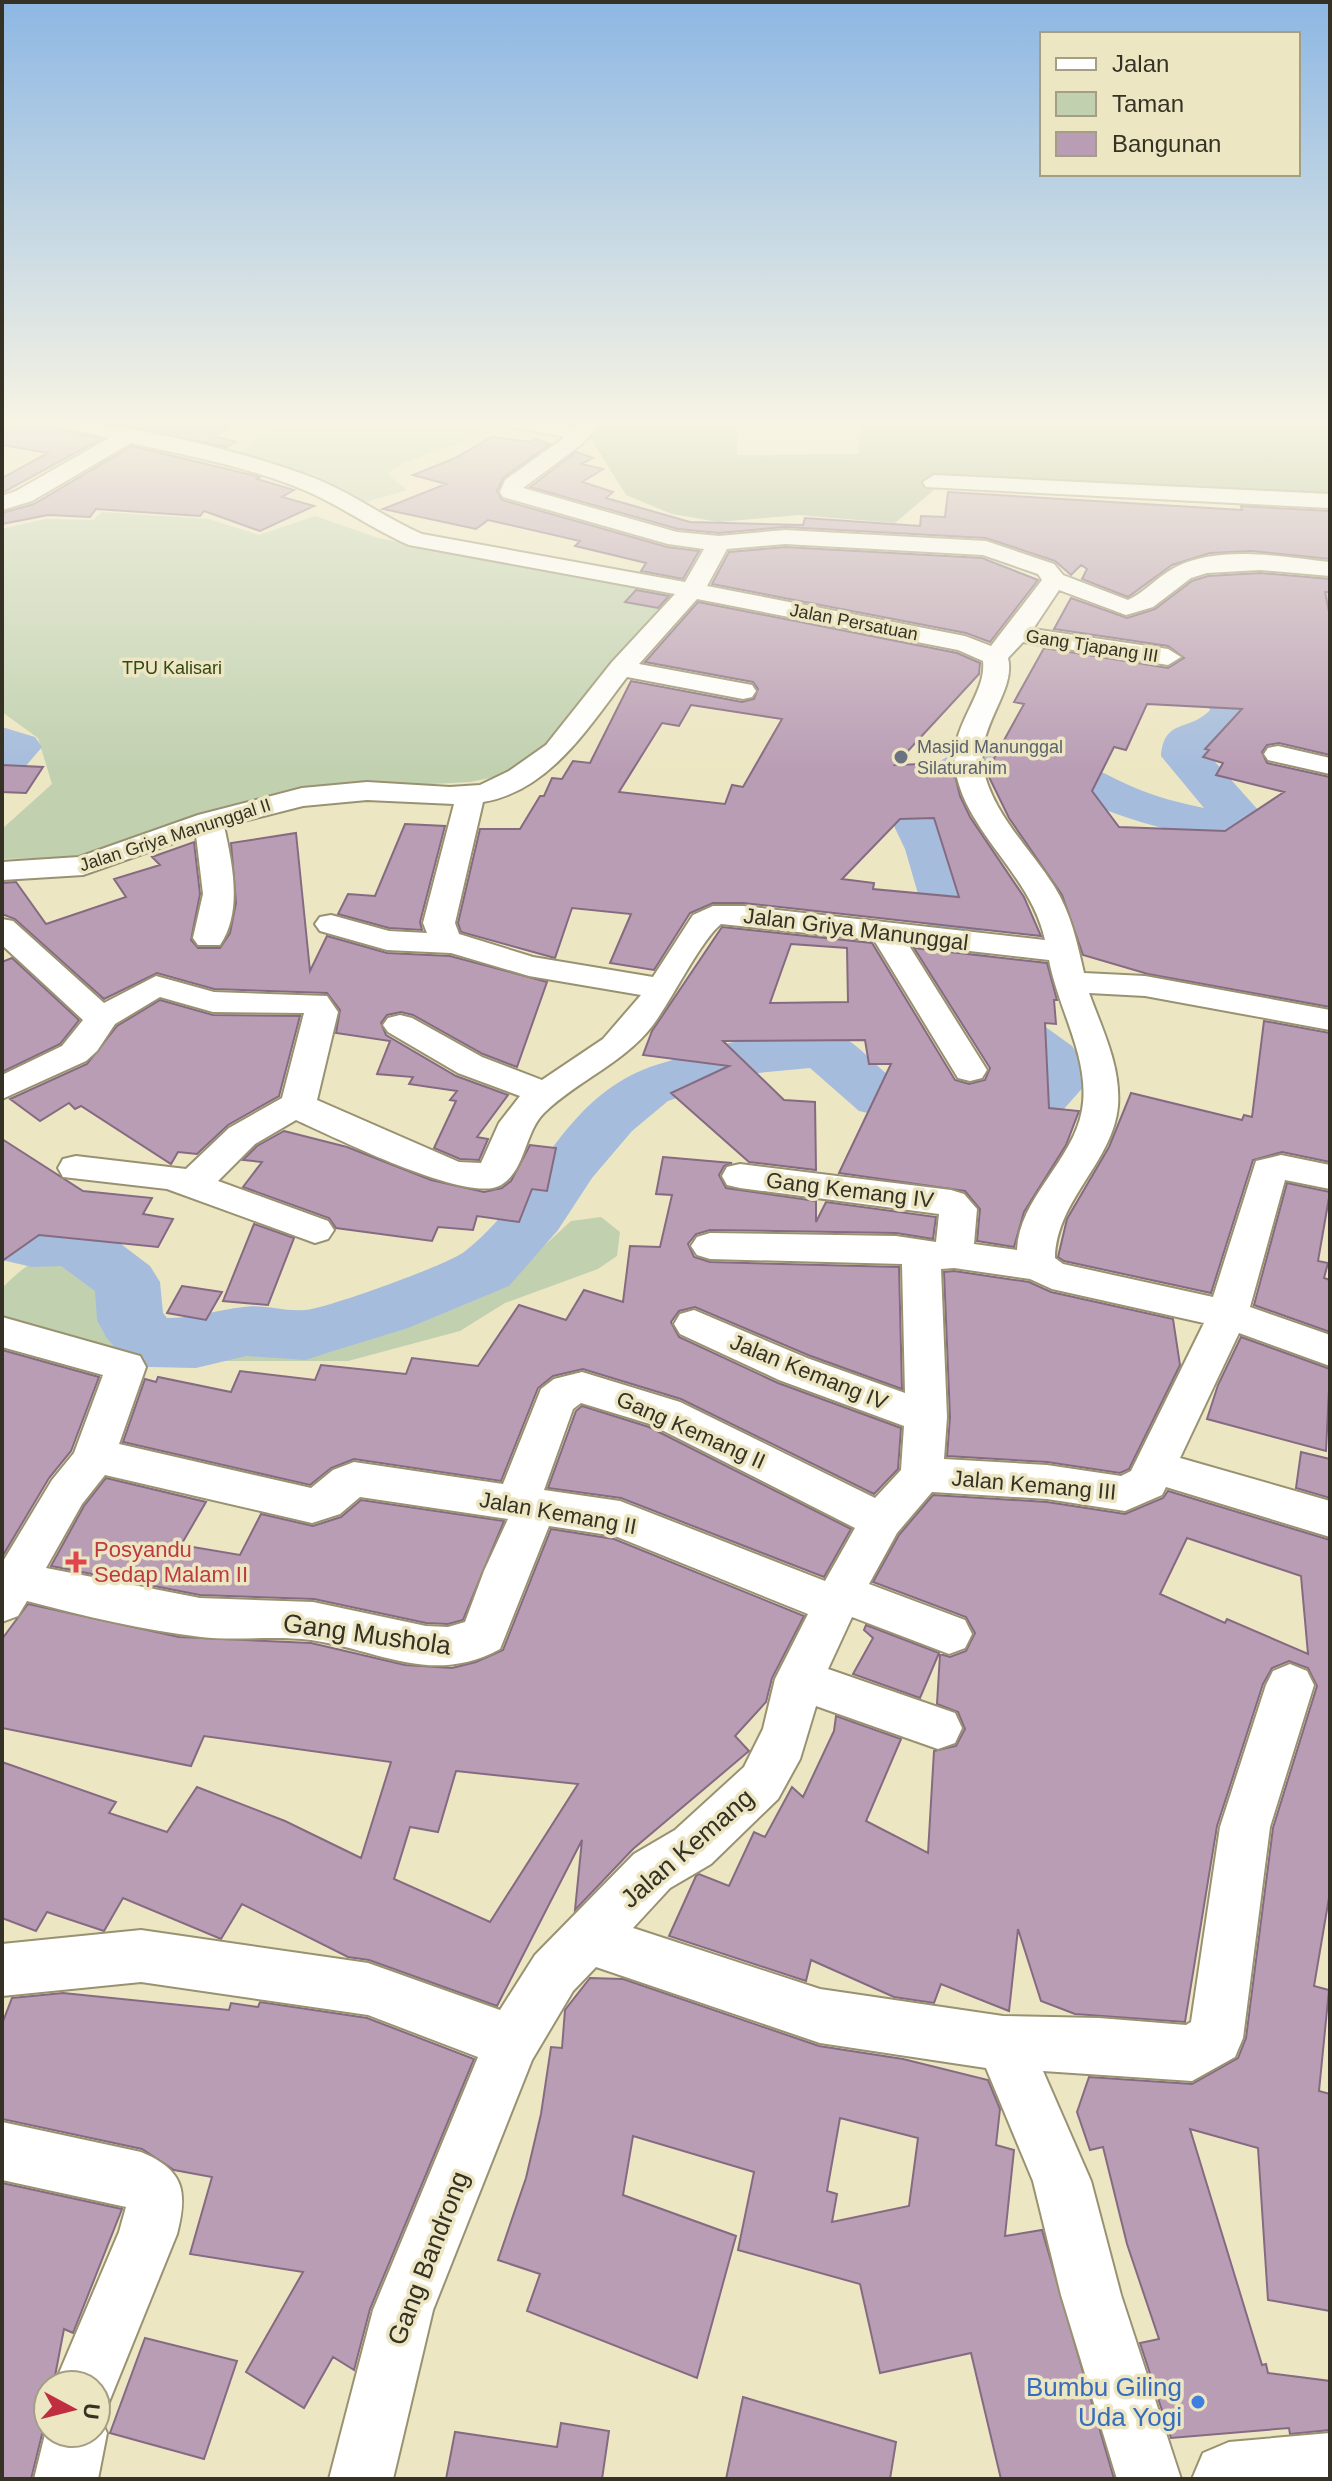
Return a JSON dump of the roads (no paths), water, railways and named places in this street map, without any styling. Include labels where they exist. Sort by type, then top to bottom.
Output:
[{"type":"street","name":"Jalan Persatuan","points":[[412,538],[693,589],[965,644],[995,657]]},
{"type":"street","points":[[669,538],[719,543],[776,538]]},
{"type":"street","points":[[801,538],[971,546],[1004,552],[1126,608],[1152,597],[1183,559],[1232,565],[1330,569]]},
{"type":"street","name":"Jalan Griya Manunggal II","points":[[2,871],[83,866],[258,806],[340,792],[470,796],[508,782],[548,758],[621,668],[693,589],[719,543]]},
{"type":"street","points":[[1040,1267],[1036,1255],[1038,1239],[1052,1205],[1095,1129],[1100,1109],[1096,1063],[1051,907],[1023,858],[982,805],[968,764],[975,717],[996,679],[999,665],[995,657],[1017,634],[1050,575]]},
{"type":"street","name":"Gang Tjapang III","points":[[1017,634],[1168,657]]},
{"type":"street","points":[[621,668],[743,691]]},
{"type":"street","points":[[1278,754],[1330,766]]},
{"type":"street","points":[[453,944],[441,932],[439,923],[470,796]]},
{"type":"street","points":[[208,821],[220,884],[216,919],[209,938]]},
{"type":"street","name":"Jalan Griya Manunggal","points":[[299,1103],[309,1112],[473,1179],[487,1178],[499,1170],[519,1118],[544,1093],[616,1045],[640,1020],[658,988],[704,922],[713,915],[734,914],[983,945],[1145,986],[1330,1020]]},
{"type":"street","points":[[331,924],[387,940],[453,944],[529,966],[658,988]]},
{"type":"street","points":[[2,928],[101,1018]]},
{"type":"street","points":[[886,933],[970,1070]]},
{"type":"street","points":[[2,1088],[72,1054],[88,1041],[101,1018],[156,986],[213,1002],[315,1003],[321,1012],[301,1083],[299,1103],[242,1136],[193,1183]]},
{"type":"street","points":[[400,1025],[470,1065],[544,1093]]},
{"type":"street","name":"Jalan Kemang III","points":[[922,1475],[1047,1482],[1125,1494],[1147,1483],[1228,1314],[1272,1167],[1330,1177]]},
{"type":"street","points":[[76,1168],[142,1172],[193,1183],[315,1230]]},
{"type":"street","name":"Gang Kemang IV","points":[[740,1176],[951,1203],[958,1209],[940,1256]]},
{"type":"street","points":[[710,1246],[896,1249],[1040,1267],[1052,1275],[1228,1314],[1330,1351]]},
{"type":"street","points":[[922,1475],[926,1417],[920,1264],[940,1256]]},
{"type":"street","name":"Jalan Kemang IV","points":[[694,1324],[793,1369],[926,1417]]},
{"type":"street","points":[[2,1332],[126,1367],[80,1476],[9,1592]]},
{"type":"street","name":"Gang Kemang II","points":[[526,1505],[556,1400],[569,1390],[582,1387],[665,1413],[881,1521]]},
{"type":"street","name":"Jalan Kemang II","points":[[80,1476],[108,1458],[312,1506],[325,1504],[345,1483],[354,1479],[620,1519],[840,1600],[949,1634]]},
{"type":"street","points":[[1155,1467],[1330,1519]]},
{"type":"street","name":"Jalan Kemang","points":[[512,2042],[554,1973],[652,1871],[693,1847],[761,1783],[776,1759],[787,1729],[799,1679],[881,1521],[922,1475]]},
{"type":"street","name":"Gang Mushola","points":[[9,1592],[228,1620],[311,1621],[416,1644],[457,1648],[476,1642],[484,1635],[526,1505]]},
{"type":"street","points":[[799,1679],[938,1728]]},
{"type":"street","points":[[589,1939],[820,2016],[1003,2043],[1099,2045],[1174,2054],[1192,2053],[1216,2038],[1245,1827],[1290,1685]]},
{"type":"street","points":[[2,1970],[141,1956],[368,1989],[512,2042]]},
{"type":"street","name":"Gang Bandrong","points":[[363,2466],[397,2332],[430,2236],[512,2042]]},
{"type":"street","points":[[1003,2043],[1062,2181],[1091,2295],[1149,2479]]},
{"type":"street","points":[[2,2151],[141,2181],[152,2189],[156,2204],[148,2234],[92,2369]]},
{"type":"street","points":[[66,2479],[72,2449]]},
{"type":"street","points":[[1229,2479],[1330,2470]]},
{"type":"waterway","points":[[2,1234],[23,1244],[75,1246],[102,1262],[127,1282],[130,1320],[149,1342],[196,1343],[246,1331],[306,1335],[384,1311],[486,1270],[536,1215],[570,1164],[611,1117],[647,1088],[740,1057],[823,1049],[880,1098],[993,1121],[1035,1105],[1057,1084],[1052,1059],[1027,1040],[964,959],[930,849],[908,805],[912,794],[984,757],[1013,752],[1048,761],[1131,803],[1191,820],[1251,831],[1184,756],[1185,741],[1219,727],[1233,712],[1188,616],[1330,596]]},
{"type":"waterway","points":[[2,741],[19,747],[2,764]]},
{"type":"place","name":"Masjid Manunggal Silaturahim","points":[[901,757]]},
{"type":"place","name":"Posyandu Sedap Malam II","points":[[76,1562]]},
{"type":"place","name":"Bumbu Giling Uda Yogi","points":[[1198,2402]]},
{"type":"park label","name":"TPU Kalisari","points":[[172,668]]}]
